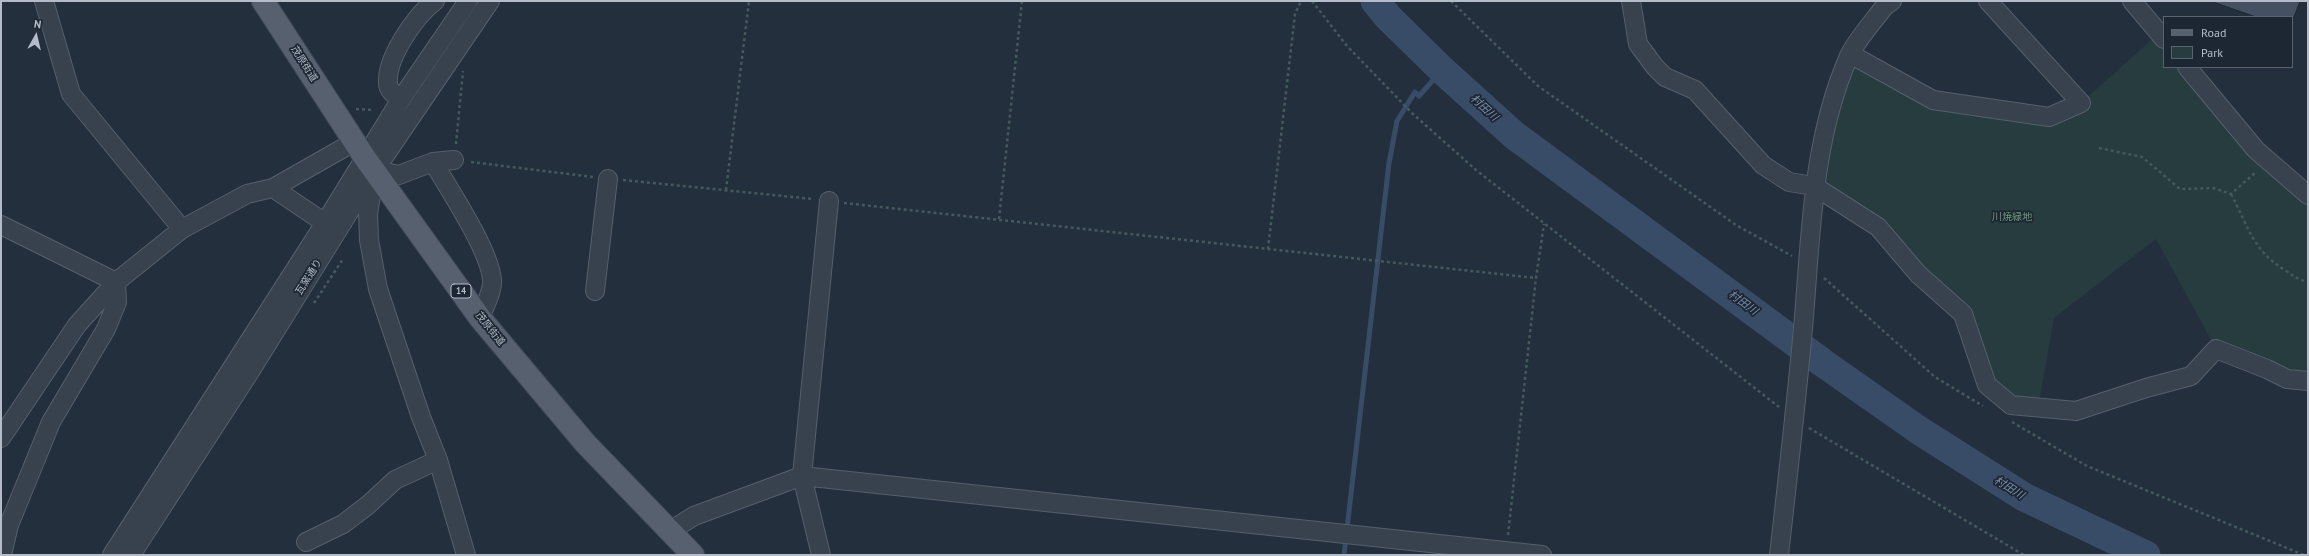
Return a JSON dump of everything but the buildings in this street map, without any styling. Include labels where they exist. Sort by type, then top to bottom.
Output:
[{"type":"main road","name":"茂原街道","points":[[263,1],[365,157],[480,318],[585,443],[693,555]]},
{"type":"street","points":[[44,1],[72,94],[182,229]]},
{"type":"street","points":[[400,99],[390,91],[388,83],[395,54],[409,29],[435,1]]},
{"type":"street","name":"瓦窯通り","points":[[112,555],[326,223],[400,99],[468,1]]},
{"type":"street","name":"瓦窯通り","points":[[131,555],[251,370],[365,157],[456,50],[490,1]]},
{"type":"street","points":[[1631,1],[1638,44],[1665,77],[1695,90],[1763,165],[1789,182],[1814,186],[1878,227],[1918,274],[1963,314],[1987,385],[2011,405],[2076,411],[2146,388],[2191,376],[2216,349],[2267,368],[2287,379],[2308,381]]},
{"type":"street","points":[[1779,555],[1795,419],[1814,186],[1827,122],[1837,85],[1850,54],[1884,7],[1892,1]]},
{"type":"street","points":[[1850,54],[1933,100],[2049,117],[2081,104],[1988,1]]},
{"type":"street","points":[[2132,1],[2163,38]]},
{"type":"street","points":[[2188,68],[2256,150],[2268,162],[2308,195]]},
{"type":"street","points":[[365,157],[369,240],[378,289],[421,417],[438,460],[464,554]]},
{"type":"street","points":[[1,438],[77,325],[116,282],[182,229],[247,194],[273,188],[365,157],[399,175],[434,162],[454,160]]},
{"type":"street","points":[[434,162],[475,236],[490,267],[492,281],[480,318]]},
{"type":"street","points":[[595,291],[608,179]]},
{"type":"street","points":[[273,188],[326,223]]},
{"type":"street","points":[[820,555],[802,476],[829,201]]},
{"type":"street","points":[[1,225],[116,282]]},
{"type":"street","points":[[2,555],[5,523],[51,422],[106,329],[117,302],[116,282]]},
{"type":"street","points":[[306,542],[343,524],[368,505],[394,480],[438,460]]},
{"type":"street","points":[[670,531],[694,516],[802,476],[1542,555]]},
{"type":"path","points":[[749,1],[726,190],[1536,278]]},
{"type":"path","points":[[999,219],[1022,1]]},
{"type":"path","points":[[1268,249],[1295,14],[1301,1]]},
{"type":"path","points":[[1312,1],[1348,46],[1413,114],[1476,170],[1795,419],[2024,555]]},
{"type":"path","points":[[1451,1],[1538,86],[1736,225],[1808,264],[1935,377],[1988,408]]},
{"type":"path","points":[[454,160],[464,72],[456,50]]},
{"type":"path","points":[[353,108],[360,110],[376,109]]},
{"type":"path","points":[[2099,148],[2142,157],[2180,189],[2213,188],[2231,194],[2255,244],[2280,268],[2300,280],[2308,282]]},
{"type":"path","points":[[2231,194],[2268,162]]},
{"type":"path","points":[[1506,551],[1536,278],[1544,223]]},
{"type":"path","points":[[2007,420],[2087,466],[2304,555]]},
{"type":"green space","name":"川焼緑地","points":[[2159,33],[2163,38],[2163,68],[2189,68],[2308,195],[2308,381],[2216,349],[2156,239],[2054,318],[2038,408],[1987,385],[1963,314],[1878,227],[1814,186],[1850,54],[1933,100],[2049,117],[2081,103]]},
{"type":"waterway","name":"村田川","points":[[1375,1],[1388,17],[1442,70],[1514,135],[1823,363],[1920,431],[2024,497],[2146,555]]},
{"type":"waterway","points":[[1344,555],[1389,163],[1397,121],[1415,92],[1419,96],[1442,70]]}]
